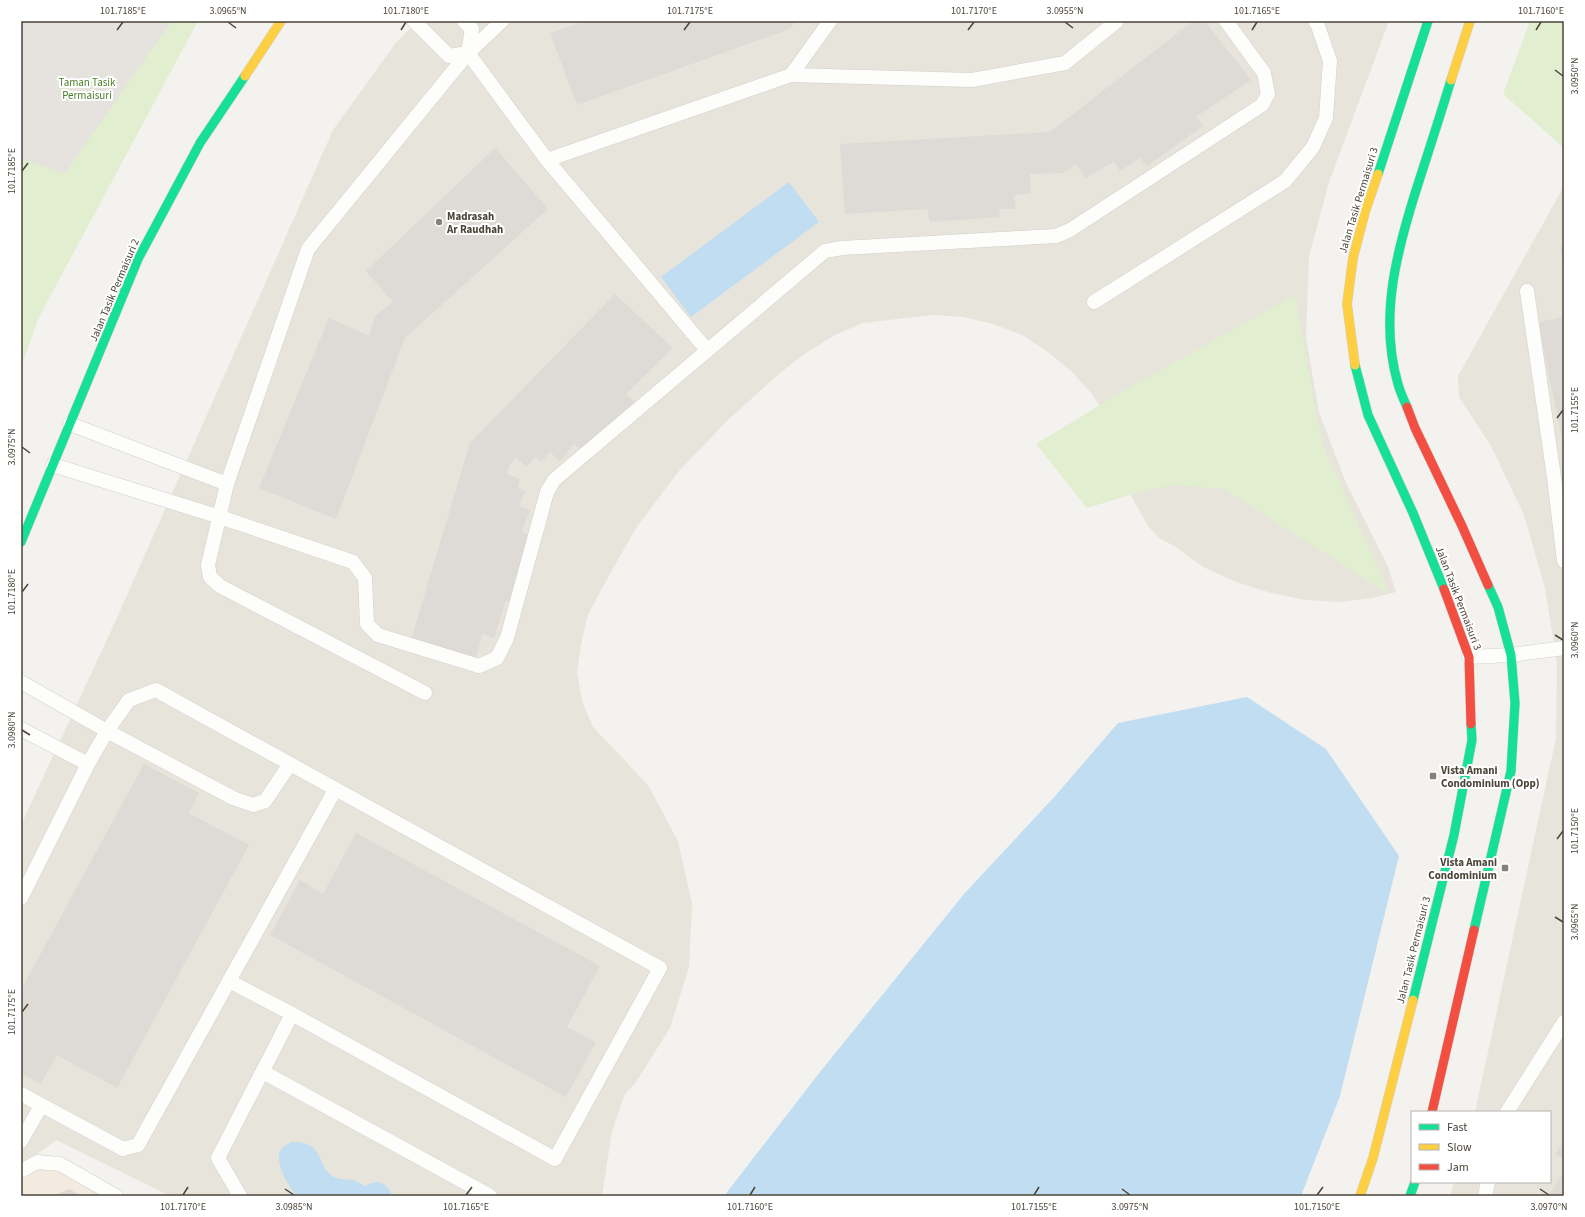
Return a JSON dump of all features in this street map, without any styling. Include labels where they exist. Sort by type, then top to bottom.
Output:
[{"type":"street","name":"Jalan Tasik Permaisuri 2","points":[[21,542],[138,259],[200,143],[281,21]]},
{"type":"street","name":"Jalan Tasik Permaisuri 3","points":[[1360,1196],[1373,1158],[1454,835],[1472,740],[1469,657],[1441,580],[1413,513],[1368,415],[1354,360],[1347,304],[1353,258],[1365,212],[1428,21]]},
{"type":"street","points":[[1432,1111],[1511,771],[1515,703],[1511,655],[1498,607],[1462,526],[1414,428],[1398,384],[1391,345],[1390,306],[1395,267],[1404,228],[1470,21]]},
{"type":"street","points":[[1410,1196],[1415,1183]]},
{"type":"lane","points":[[414,21],[449,56],[468,53]]},
{"type":"lane","points":[[464,21],[472,29],[468,53],[548,160],[707,350]]},
{"type":"lane","points":[[425,693],[220,586],[210,577],[208,565],[227,484],[308,249],[468,53],[502,21]]},
{"type":"lane","points":[[791,75],[830,21]]},
{"type":"lane","points":[[548,160],[791,75],[972,80],[1065,63],[1117,21]]},
{"type":"lane","points":[[53,465],[220,517],[353,562],[365,578],[367,624],[378,635],[479,666],[497,658],[507,638],[547,492],[554,480],[825,251],[842,248],[1056,236],[1070,230],[1262,105],[1268,94],[1264,73],[1226,21]]},
{"type":"lane","points":[[1094,302],[1285,181],[1313,147],[1326,118],[1330,60],[1315,21]]},
{"type":"lane","points":[[1527,291],[1554,477],[1564,561]]},
{"type":"lane","points":[[70,424],[227,484]]},
{"type":"lane","points":[[1469,657],[1511,655],[1564,648]]},
{"type":"lane","points":[[21,682],[107,731],[233,798],[253,805],[265,801],[290,764]]},
{"type":"lane","points":[[21,898],[88,764],[107,731],[129,700],[156,690],[660,968],[555,1159],[292,1014],[229,981]]},
{"type":"lane","points":[[21,729],[88,764]]},
{"type":"lane","points":[[21,1094],[123,1149],[138,1145],[335,790]]},
{"type":"lane","points":[[240,1196],[218,1158],[292,1014]]},
{"type":"lane","points":[[1508,1111],[1564,1022]]},
{"type":"lane","points":[[263,1072],[490,1196]]},
{"type":"lane","points":[[21,1141],[41,1106]]},
{"type":"lane","points":[[21,1171],[37,1162],[60,1164],[116,1196]]},
{"type":"lane","points":[[1485,1196],[1488,1183]]},
{"type":"shaded area","points":[[21,21],[172,21],[65,173],[21,159]]},
{"type":"shaded area","points":[[417,21],[1389,21],[1329,182],[1309,257],[1306,338],[1319,412],[1346,483],[1388,567],[1396,592],[1373,598],[1339,602],[1305,600],[1271,593],[1239,583],[1203,567],[1176,547],[1159,538],[1148,526],[1131,496],[1109,421],[1092,394],[1072,372],[1048,352],[1022,335],[993,324],[963,317],[932,315],[863,323],[835,335],[803,355],[780,373],[729,419],[679,471],[636,528],[588,615],[581,644],[577,673],[582,701],[593,727],[648,785],[678,841],[692,904],[689,967],[670,1028],[636,1082],[625,1094],[612,1131],[602,1196],[170,1196],[56,1140],[21,1166],[21,825],[116,620],[333,130],[395,44]]},
{"type":"shaded area","name":"Vista Amani Condominium","points":[[1564,186],[1564,1196],[1450,1196],[1454,1183],[1551,1183],[1551,1111],[1475,1111],[1556,738],[1557,663],[1545,588],[1524,515],[1491,446],[1459,397],[1458,376]]},
{"type":"shaded area","points":[[37,1169],[60,1170],[103,1196],[21,1196],[21,1179]]},
{"type":"green space","name":"Taman Tasik Permaisuri","points":[[21,21],[198,21],[38,319],[21,368]]},
{"type":"green space","points":[[1530,21],[1564,21],[1564,148],[1503,94]]},
{"type":"green space","points":[[1295,295],[1322,443],[1390,595],[1224,489],[1172,485],[1133,494],[1087,508],[1036,444],[1123,391]]},
{"type":"water","points":[[789,182],[819,222],[691,317],[661,277]]},
{"type":"water","points":[[1247,697],[1326,749],[1399,856],[1340,1096],[1301,1196],[724,1196],[820,1072],[964,894],[1056,795],[1118,723]]},
{"type":"water","points":[[291,1142],[310,1145],[319,1155],[328,1173],[334,1177],[353,1180],[365,1186],[377,1182],[381,1183],[388,1188],[392,1196],[296,1196],[282,1172],[279,1158],[283,1147]]},
{"type":"building","points":[[585,21],[796,21],[790,29],[577,105],[550,33]]},
{"type":"building","points":[[1193,21],[1205,21],[1251,80],[1197,116],[1203,126],[1147,166],[1140,158],[1120,171],[1114,162],[1086,178],[1076,165],[1062,173],[1030,174],[1031,193],[1014,195],[1016,209],[999,209],[1000,217],[930,222],[927,209],[845,214],[840,144],[1050,132]]},
{"type":"building","points":[[495,148],[548,209],[405,338],[336,519],[259,488],[329,318],[369,336],[375,316],[393,302],[366,271]]},
{"type":"building","points":[[1564,246],[1564,261],[1563,261],[1560,247]]},
{"type":"building","points":[[615,294],[673,348],[626,394],[634,402],[582,452],[574,444],[560,461],[550,452],[541,462],[535,457],[526,467],[516,457],[510,465],[507,474],[520,479],[518,487],[525,491],[519,506],[530,510],[522,532],[532,536],[512,603],[506,601],[494,638],[483,634],[475,660],[411,640],[470,443]]},
{"type":"building","points":[[1564,317],[1564,444],[1563,444],[1538,322]]},
{"type":"building","points":[[144,764],[199,793],[189,813],[249,845],[117,1088],[57,1055],[41,1084],[21,1073],[21,990]]},
{"type":"building","points":[[356,833],[600,966],[567,1027],[596,1042],[566,1097],[270,935],[300,880],[323,894]]},
{"type":"building","points":[[1564,1141],[1564,1160],[1555,1154]]},
{"type":"building","points":[[1564,1172],[1564,1196],[1548,1196]]},
{"type":"building","points":[[69,1189],[82,1196],[52,1196]]},
{"type":"traffic: fast","points":[[1378,174],[1428,21]]},
{"type":"traffic: fast","points":[[21,542],[138,259],[200,143],[245,76]]},
{"type":"traffic: fast","points":[[1407,407],[1399,387],[1392,358],[1390,307],[1393,281],[1411,206],[1451,80]]},
{"type":"traffic: fast","points":[[1355,365],[1368,415],[1413,513],[1444,589]]},
{"type":"traffic: fast","points":[[1474,930],[1511,771],[1515,703],[1511,655],[1498,607],[1488,585]]},
{"type":"traffic: fast","points":[[1413,1000],[1454,835],[1472,740],[1471,724]]},
{"type":"traffic: fast","points":[[1410,1196],[1415,1183]]},
{"type":"traffic: slow","points":[[245,76],[281,21]]},
{"type":"traffic: slow","points":[[1451,80],[1470,21]]},
{"type":"traffic: slow","points":[[1355,365],[1347,304],[1353,258],[1365,212],[1378,174]]},
{"type":"traffic: slow","points":[[1360,1196],[1373,1158],[1413,1000]]},
{"type":"traffic: jam","points":[[1407,407],[1415,428],[1462,526],[1488,585]]},
{"type":"traffic: jam","points":[[1444,589],[1469,657],[1471,724]]},
{"type":"traffic: jam","points":[[1432,1111],[1474,930]]},
{"type":"place","name":"Madrasah Ar Raudhah","points":[[439,222]]},
{"type":"place","name":"Vista Amani Condominium (Opp)","points":[[1433,776]]},
{"type":"place","name":"Vista Amani Condominium","points":[[1505,868]]}]
